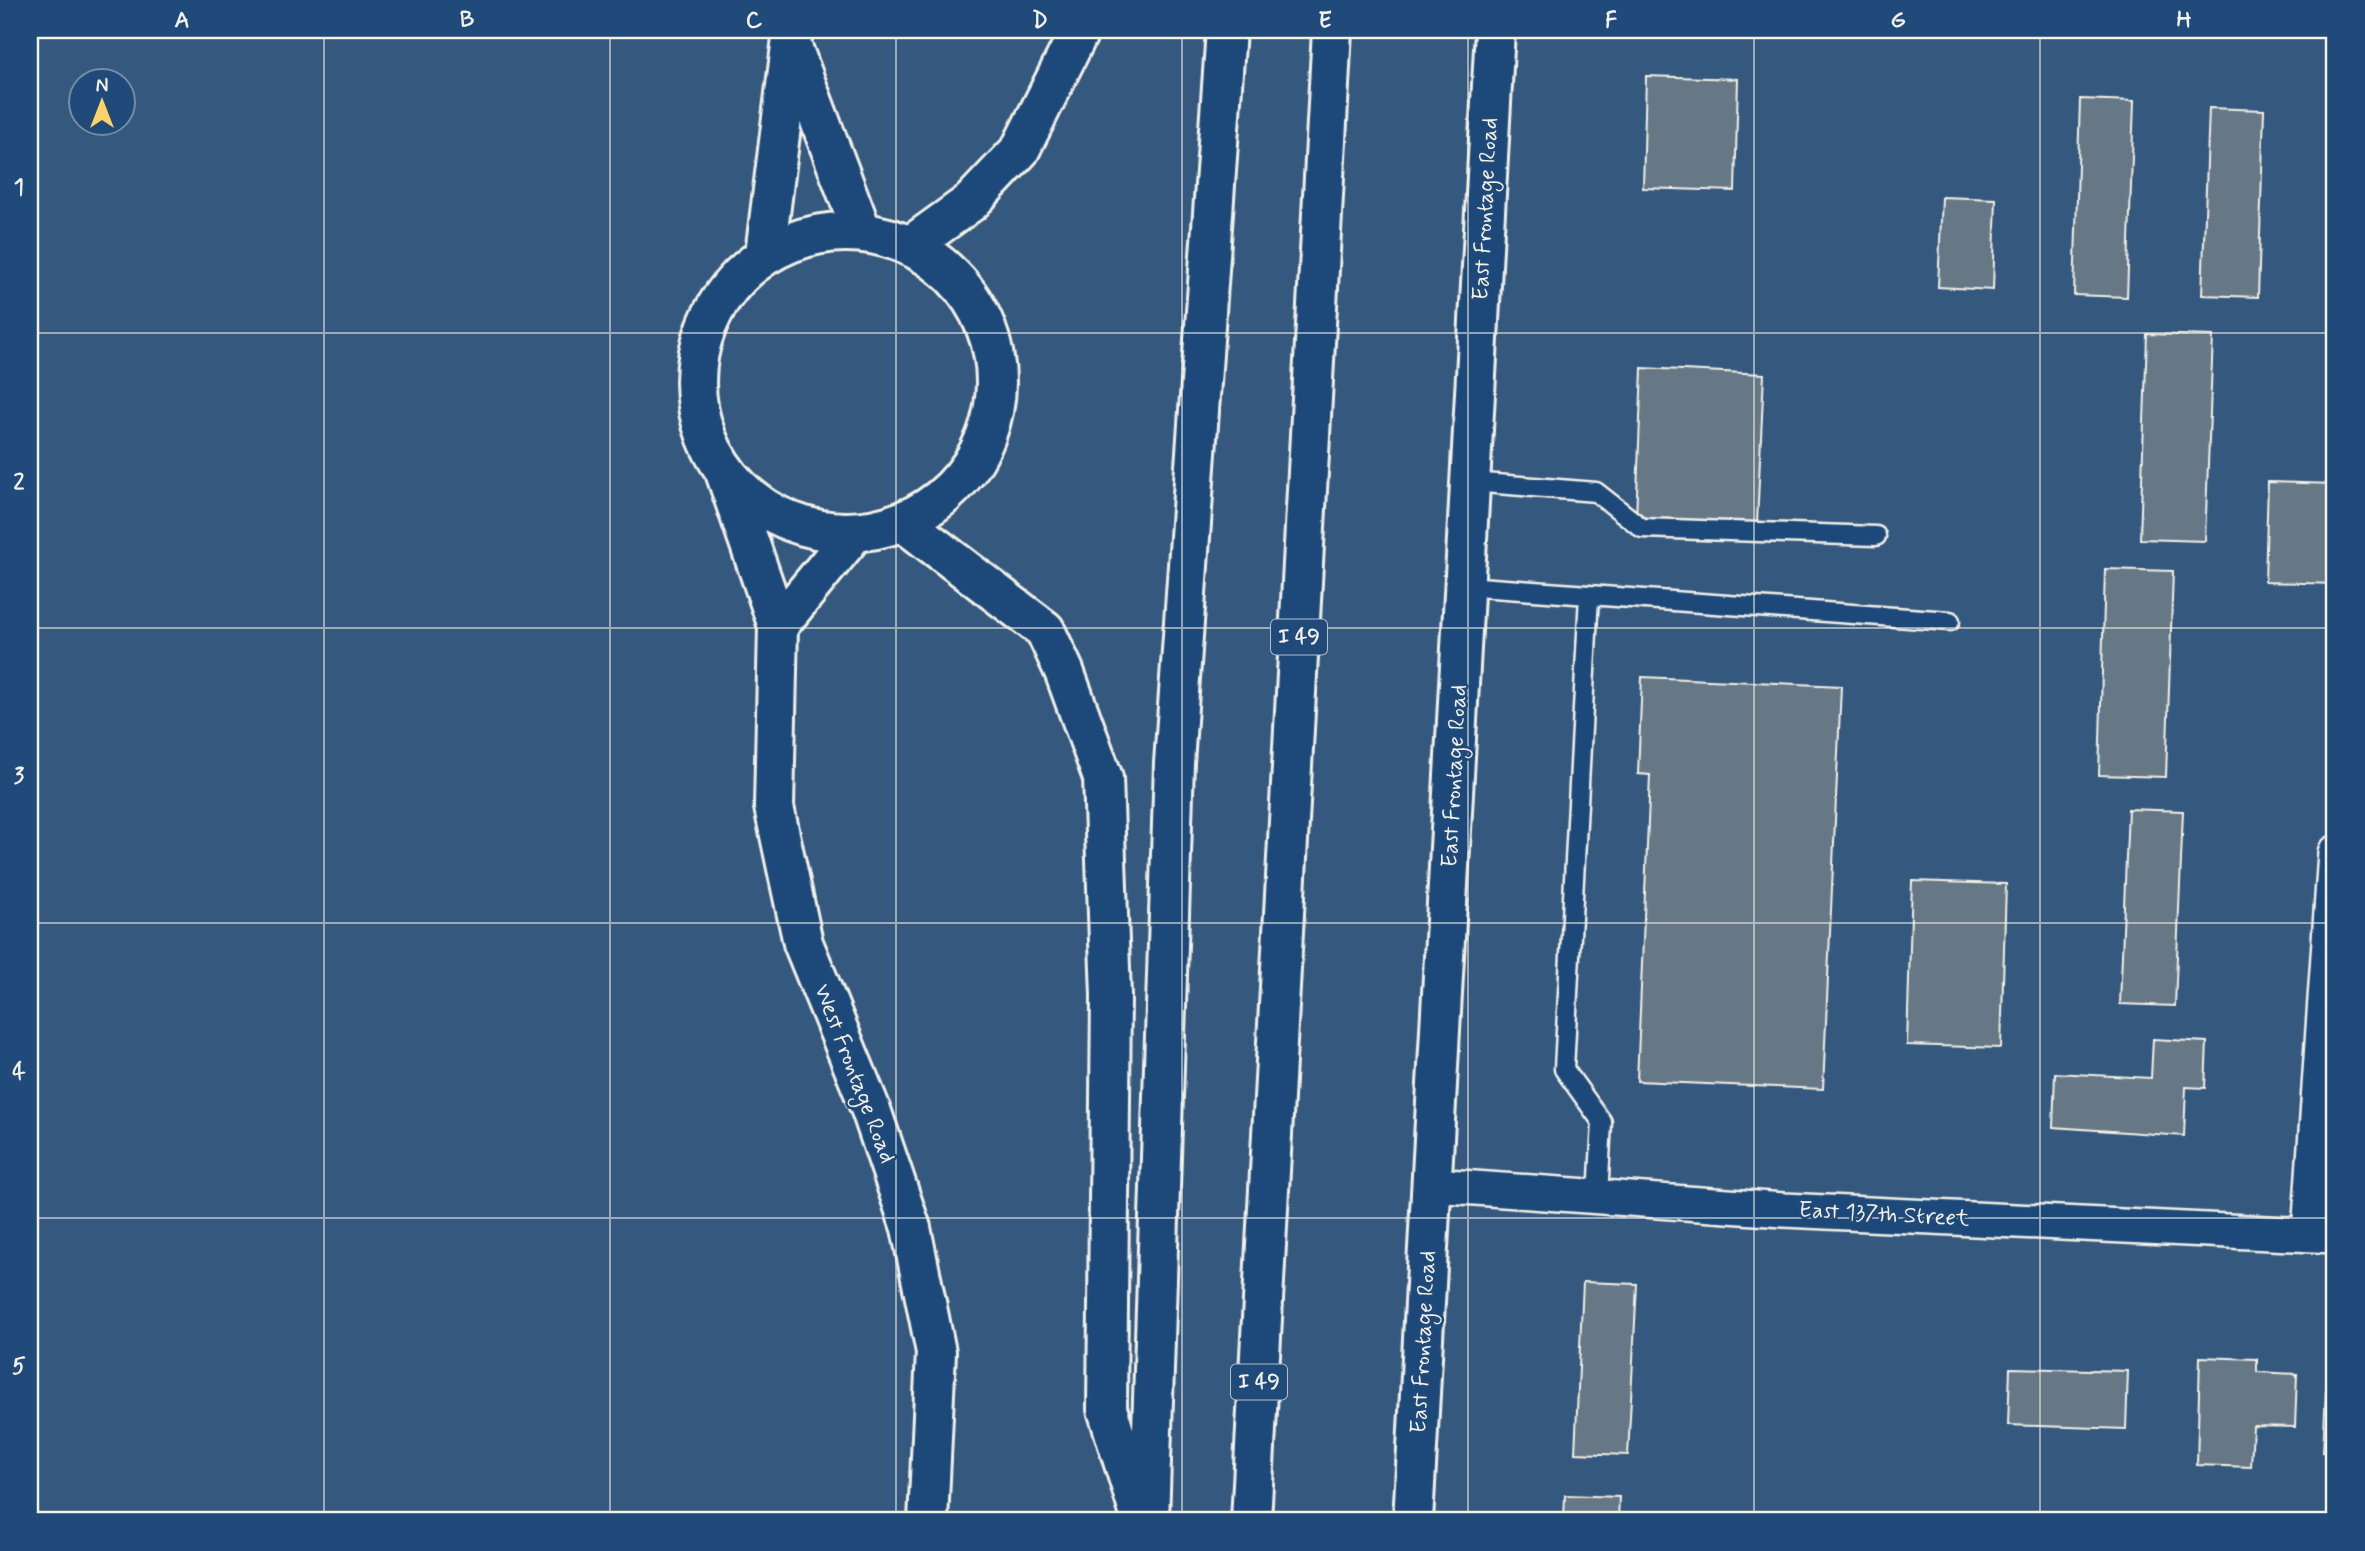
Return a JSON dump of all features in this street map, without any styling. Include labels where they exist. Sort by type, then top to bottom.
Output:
[{"type":"main road","points":[[910,246],[971,202],[1020,150],[1080,30]]},
{"type":"main road","points":[[1149,1521],[1174,763],[1226,30]]},
{"type":"main road","name":"I 49","points":[[1251,1521],[1332,30]]},
{"type":"main road","name":"East Frontage Road","points":[[1413,1521],[1495,30]]},
{"type":"main road","points":[[792,38],[862,232]]},
{"type":"main road","points":[[765,254],[792,38]]},
{"type":"main road","points":[[862,232],[910,246],[951,274],[981,313],[996,361],[995,411],[977,457],[945,496],[903,522],[855,533],[806,527],[761,506],[725,472],[702,429],[695,380],[704,331],[728,288],[765,254],[811,236],[862,232]]},
{"type":"main road","name":"West Frontage Road","points":[[725,472],[778,626],[774,807],[803,943],[871,1110],[911,1228],[936,1352],[929,1521]]},
{"type":"main road","points":[[903,522],[1045,630],[1064,671],[1103,778],[1111,996],[1107,1409],[1142,1521]]},
{"type":"main road","points":[[778,626],[855,533]]},
{"type":"street","points":[[2322,1235],[2335,853]]},
{"type":"street","name":"East 137th Street","points":[[1433,1185],[1784,1210],[2322,1235]]},
{"type":"lane","points":[[1471,482],[1596,492],[1642,528],[1876,537]]},
{"type":"lane","points":[[1465,586],[1950,621]]},
{"type":"lane","points":[[1589,596],[1564,1069],[1602,1122],[1598,1197]]},
{"type":"building","points":[[1646,76],[1738,79],[1735,191],[1643,188]]},
{"type":"building","points":[[2080,99],[2134,101],[2127,297],[2074,295]]},
{"type":"building","points":[[2209,108],[2264,110],[2258,297],[2202,295]]},
{"type":"building","points":[[1942,197],[1996,199],[1993,290],[1938,287]]},
{"type":"building","points":[[2147,334],[2213,336],[2205,541],[2140,539]]},
{"type":"building","points":[[1642,368],[1764,374],[1757,523],[1636,518]]},
{"type":"building","points":[[2268,482],[2335,484],[2335,584],[2265,582]]},
{"type":"building","points":[[2105,569],[2173,571],[2166,777],[2099,775]]},
{"type":"building","points":[[1642,677],[1841,686],[1823,1089],[1637,1081],[1650,775],[1638,774]]},
{"type":"building","points":[[2128,809],[2183,811],[2175,1006],[2120,1004]]},
{"type":"building","points":[[1912,881],[2006,884],[2001,1048],[1907,1045]]},
{"type":"building","points":[[2153,1039],[2207,1042],[2205,1088],[2186,1087],[2184,1136],[2053,1127],[2055,1073],[2151,1078]]},
{"type":"building","points":[[1583,1282],[1637,1284],[1628,1455],[1575,1453]]},
{"type":"building","points":[[2200,1357],[2257,1359],[2257,1372],[2297,1374],[2295,1427],[2253,1426],[2251,1467],[2197,1465]]},
{"type":"building","points":[[2010,1368],[2128,1371],[2126,1429],[2008,1425]]},
{"type":"building","points":[[2326,1390],[2335,1390],[2335,1453],[2323,1452]]},
{"type":"building","points":[[1565,1495],[1619,1497],[1618,1521],[1564,1521]]}]
